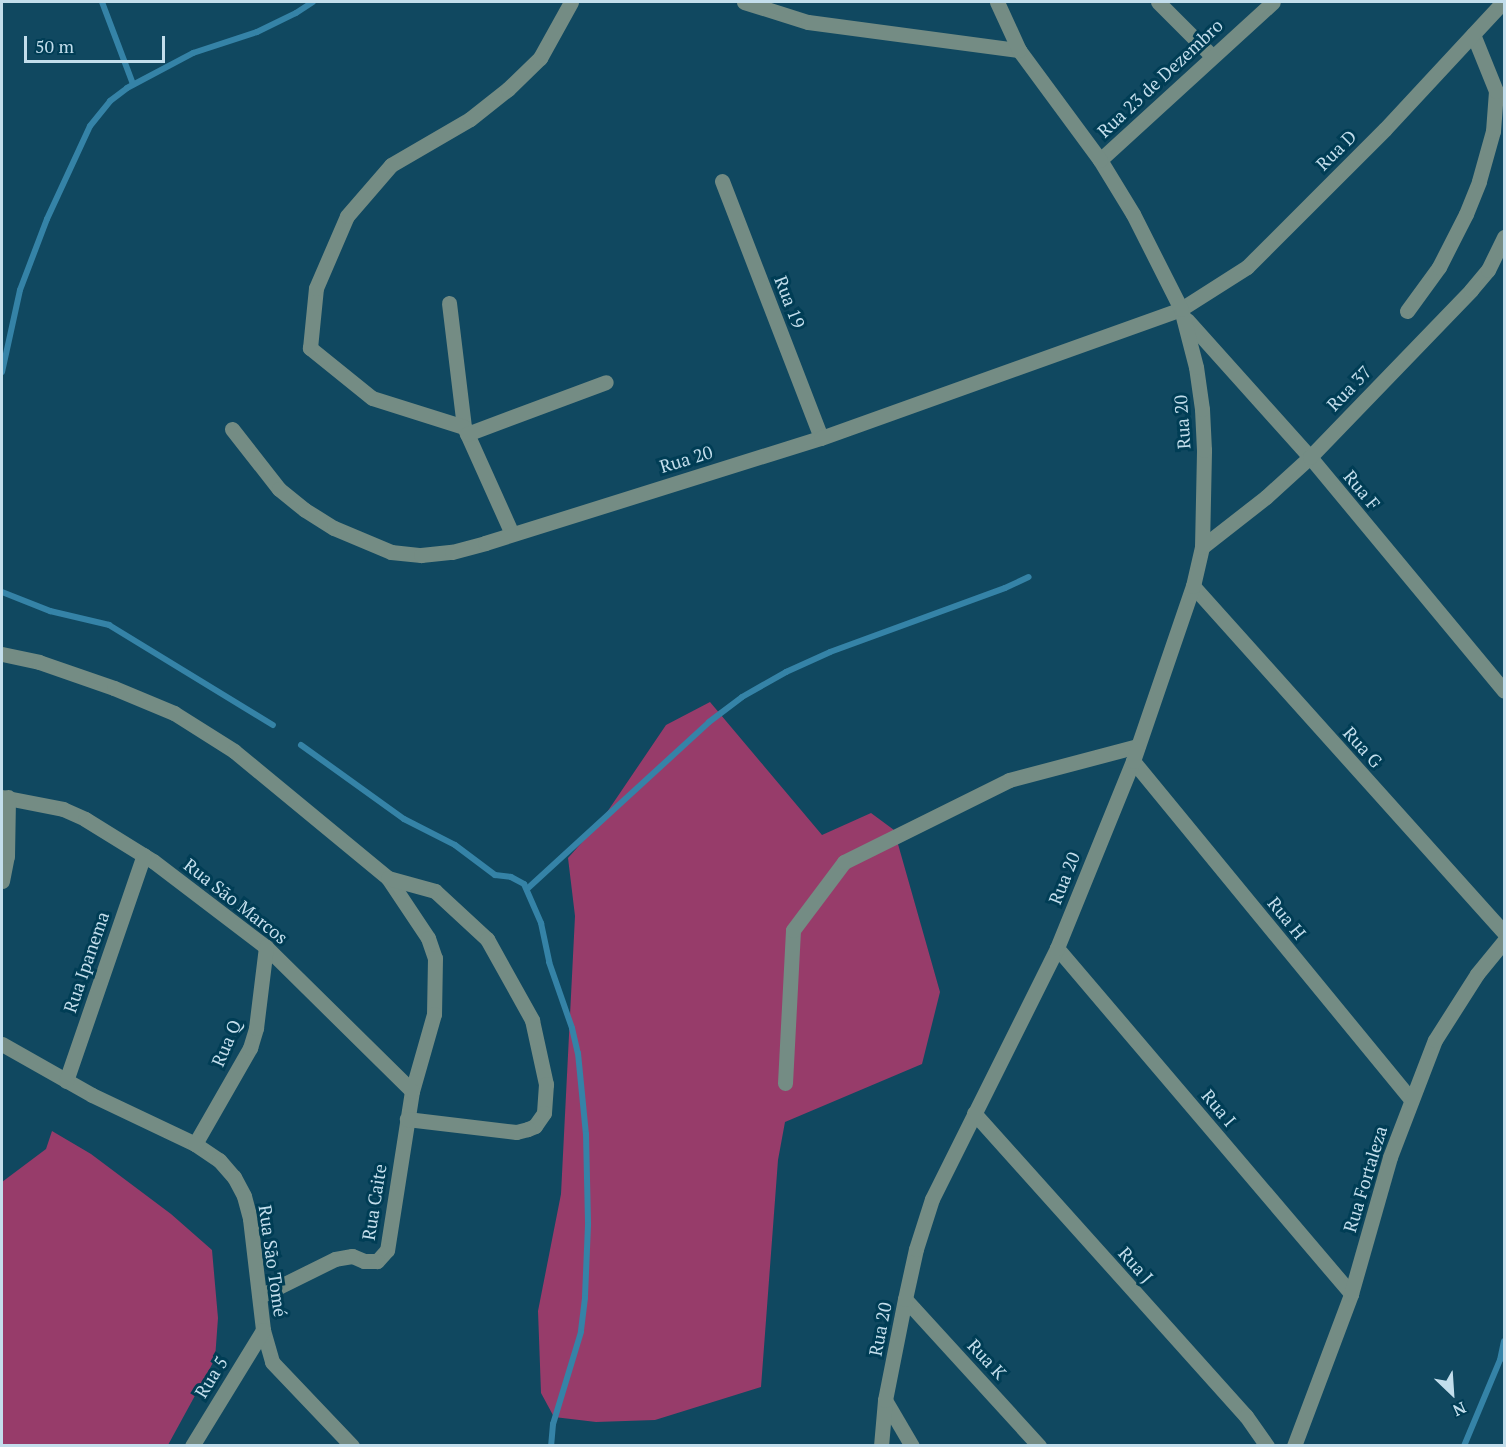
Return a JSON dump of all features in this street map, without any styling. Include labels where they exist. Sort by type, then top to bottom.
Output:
[{"type":"street","points":[[571,2],[540,58],[508,89],[470,119],[391,165],[347,216],[316,288],[310,348],[372,398],[466,430],[606,382]]},
{"type":"street","points":[[744,2],[808,22],[1019,50]]},
{"type":"street","name":"Rua 20","points":[[881,1446],[885,1400],[905,1299],[916,1249],[932,1200],[1057,948],[1133,761],[1193,586],[1202,547],[1204,478],[1202,409],[1196,367],[1183,313],[1160,262],[1100,160],[1019,50],[997,2]]},
{"type":"street","points":[[1158,2],[1212,56]]},
{"type":"street","name":"Rua 23 de Dezembro","points":[[1100,160],[1273,2]]},
{"type":"street","name":"Rua D","points":[[1183,313],[1247,267],[1385,129],[1503,2]]},
{"type":"street","points":[[1407,311],[1439,267],[1466,214],[1479,181],[1493,131],[1496,91],[1473,34]]},
{"type":"street","name":"Rua 19","points":[[722,181],[821,438]]},
{"type":"street","name":"Rua 37","points":[[1202,547],[1266,497],[1310,457],[1471,290],[1488,270],[1504,237]]},
{"type":"street","points":[[449,303],[466,430],[512,534]]},
{"type":"street","name":"Rua 20","points":[[232,429],[279,489],[305,510],[334,528],[391,552],[421,555],[452,552],[821,438],[1183,313]]},
{"type":"street","name":"Rua F","points":[[1183,313],[1310,457],[1504,691]]},
{"type":"street","name":"Rua G","points":[[1193,586],[1504,933]]},
{"type":"street","points":[[2,654],[39,662],[114,688],[174,713],[234,751],[388,878],[435,891],[487,939],[532,1020],[546,1084],[544,1113],[535,1126],[516,1132],[407,1119]]},
{"type":"street","points":[[785,1083],[793,930],[844,862],[1009,780],[1138,746]]},
{"type":"street","name":"Rua H","points":[[1133,761],[1411,1099]]},
{"type":"street","points":[[2,881],[7,856],[5,797]]},
{"type":"street","name":"Rua São Marcos","points":[[5,797],[63,809],[144,855],[266,947],[412,1091]]},
{"type":"street","name":"Rua Ipanema","points":[[66,1081],[144,855]]},
{"type":"street","name":"Rua Caite","points":[[260,1296],[335,1259],[352,1256],[371,1262],[382,1258],[389,1238],[412,1091],[434,1014],[435,958],[428,938],[388,878]]},
{"type":"street","name":"Rua Fortaleza","points":[[1294,1446],[1351,1294],[1390,1157],[1435,1040],[1477,974],[1504,940]]},
{"type":"street","name":"Rua Q","points":[[195,1144],[250,1048],[256,1029],[266,947]]},
{"type":"street","name":"Rua I","points":[[1057,948],[1351,1294]]},
{"type":"street","name":"Rua São Tomé","points":[[2,1044],[66,1081],[195,1144],[219,1160],[234,1177],[244,1196],[260,1296],[263,1330],[272,1362],[352,1446]]},
{"type":"street","name":"Rua J","points":[[974,1113],[1245,1416],[1267,1446]]},
{"type":"street","name":"Rua K","points":[[905,1299],[1039,1446]]},
{"type":"street","name":"Rua 5","points":[[192,1446],[263,1330]]},
{"type":"street","points":[[885,1400],[912,1446]]},
{"type":"shaded area","points":[[710,702],[822,835],[871,813],[894,830],[940,992],[922,1064],[785,1122],[778,1160],[761,1387],[655,1420],[596,1422],[554,1417],[541,1393],[538,1311],[561,1194],[575,916],[568,858],[601,821],[666,725]]},
{"type":"shaded area","points":[[52,1131],[91,1154],[171,1214],[212,1250],[218,1318],[215,1359],[168,1445],[2,1445],[2,1182],[46,1149]]},
{"type":"waterway","points":[[102,2],[133,84]]},
{"type":"waterway","points":[[2,372],[20,290],[47,219],[90,126],[110,101],[127,88],[193,53],[257,32],[313,2]]},
{"type":"waterway","points":[[527,889],[709,722],[742,697],[786,672],[830,652],[1005,588],[1029,577]]},
{"type":"waterway","points":[[2,592],[50,611],[109,625],[273,725]]},
{"type":"waterway","points":[[301,745],[404,819],[455,845],[495,875],[511,877],[524,884],[541,923],[549,962],[572,1028],[578,1053],[586,1134],[588,1225],[581,1332],[553,1424],[551,1446]]},
{"type":"waterway","points":[[1464,1446],[1500,1360],[1504,1341]]}]
